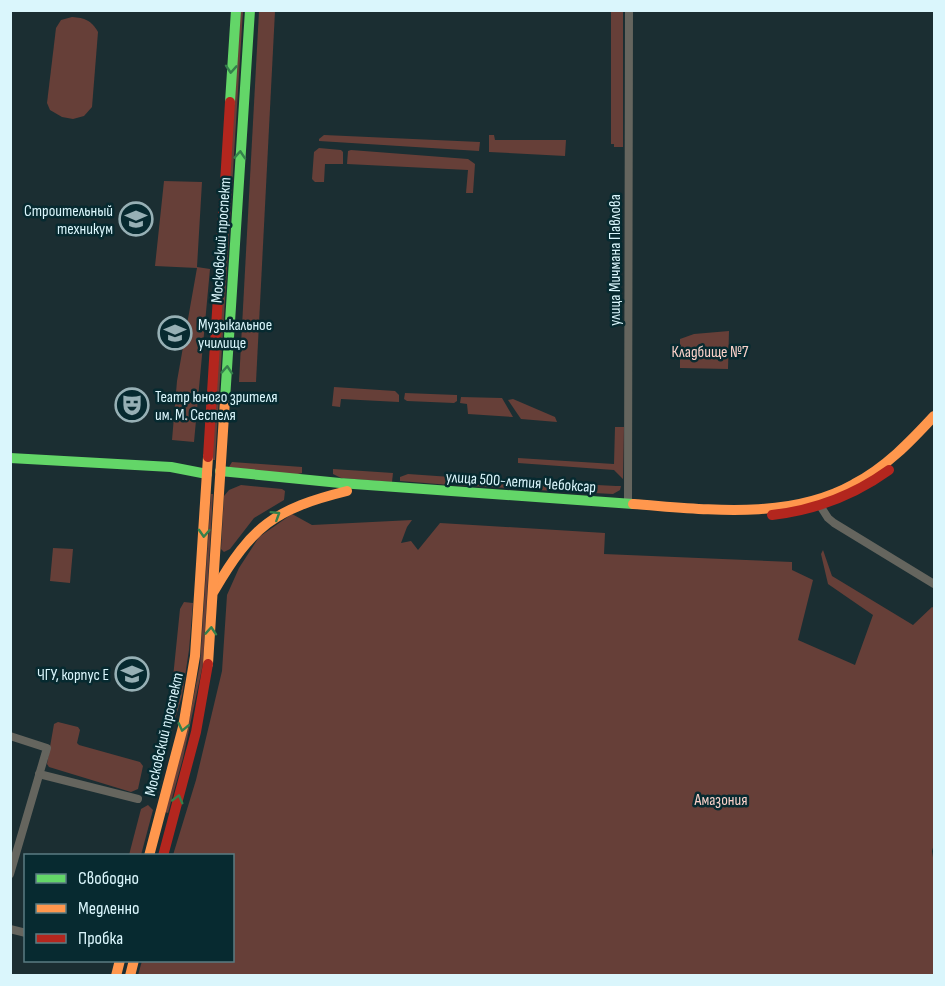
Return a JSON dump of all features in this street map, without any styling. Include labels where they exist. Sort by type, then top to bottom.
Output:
[{"type":"main road","name":"Московский проспект","points":[[149,854],[183,727],[190,691],[200,599],[236,10]]},
{"type":"main road","name":"Московский проспект","points":[[163,854],[204,697],[211,631],[250,10]]},
{"type":"main road","points":[[820,503],[886,464],[919,434],[934,416]]},
{"type":"main road","points":[[820,503],[876,480],[911,451],[934,425]]},
{"type":"main road","points":[[10,453],[28,457]]},
{"type":"main road","points":[[10,458],[135,463],[220,474]]},
{"type":"main road","name":"улица 500-летия Чебоксар","points":[[220,474],[249,482],[347,490],[773,515],[820,503]]},
{"type":"main road","name":"улица 500-летия Чебоксар","points":[[220,474],[511,498]]},
{"type":"main road","points":[[213,592],[236,554],[260,526],[287,508],[347,490]]},
{"type":"main road","points":[[158,820],[172,824]]},
{"type":"street","name":"улица Мичмана Павлова","points":[[629,10],[629,506]]},
{"type":"street","points":[[820,503],[824,514],[834,523],[934,584]]},
{"type":"street","points":[[10,736],[46,748],[10,874]]},
{"type":"street","points":[[39,774],[138,799]]},
{"type":"green space","points":[[240,11],[243,11],[215,460],[212,460]]},
{"type":"green space","points":[[259,11],[275,11],[256,382],[239,382]]},
{"type":"green space","points":[[611,11],[623,11],[623,147],[614,147],[614,144],[611,144]]},
{"type":"green space","points":[[72,17],[87,20],[98,32],[92,107],[84,116],[73,119],[62,117],[50,110],[47,103],[56,28],[61,20]]},
{"type":"green space","points":[[324,135],[480,142],[479,151],[319,141]]},
{"type":"green space","points":[[489,135],[494,135],[495,140],[566,140],[565,156],[489,152]]},
{"type":"green space","points":[[319,148],[343,152],[343,164],[325,164],[324,182],[315,182],[312,179],[314,152]]},
{"type":"green space","points":[[348,151],[468,159],[475,164],[473,193],[466,193],[468,170],[347,164]]},
{"type":"green space","points":[[164,181],[202,182],[197,267],[210,269],[194,442],[172,440],[177,381],[197,268],[155,266]]},
{"type":"green space","name":"Кладбище №7","points":[[729,331],[728,369],[680,368],[680,339],[694,334]]},
{"type":"green space","points":[[334,387],[395,391],[399,395],[399,402],[341,399],[340,407],[332,406]]},
{"type":"green space","points":[[405,393],[457,395],[457,401],[454,403],[407,401],[404,399]]},
{"type":"green space","points":[[461,397],[502,398],[513,417],[468,414],[467,404],[460,403]]},
{"type":"green space","points":[[513,399],[555,417],[557,422],[521,419],[508,400]]},
{"type":"green space","points":[[615,427],[624,427],[623,479],[614,470],[518,463],[518,458],[614,464]]},
{"type":"green space","points":[[232,462],[302,467],[302,473],[294,475],[229,467]]},
{"type":"green space","points":[[333,469],[393,473],[392,482],[341,478],[333,474]]},
{"type":"green space","points":[[408,474],[451,477],[450,485],[400,481],[400,477]]},
{"type":"green space","points":[[456,477],[506,479],[509,485],[508,488],[455,485]]},
{"type":"green space","points":[[520,481],[621,486],[620,490],[613,494],[517,489],[516,485]]},
{"type":"green space","points":[[241,485],[282,489],[285,491],[284,500],[254,518],[230,549],[224,552],[221,549],[224,496],[229,490]]},
{"type":"green space","points":[[211,494],[213,494],[203,664],[183,758],[168,813],[165,812],[190,715],[200,664]]},
{"type":"green space","name":"Амазония","points":[[292,514],[312,525],[412,520],[401,543],[411,541],[418,550],[440,523],[605,533],[604,554],[792,562],[792,570],[813,580],[798,640],[855,665],[873,615],[828,584],[821,554],[823,550],[832,576],[913,625],[932,607],[934,608],[934,844],[932,851],[934,975],[138,975],[142,962],[234,962],[234,854],[173,854],[196,780],[222,671],[227,595],[239,568],[259,537]]},
{"type":"green space","points":[[53,548],[73,549],[70,583],[50,581]]},
{"type":"green space","points":[[184,602],[193,603],[189,650],[182,696],[163,759],[157,756],[170,707],[180,609]]},
{"type":"green space","points":[[58,722],[78,727],[80,730],[77,743],[79,745],[140,762],[143,766],[138,789],[131,792],[49,767],[47,764],[54,724]]},
{"type":"green space","points":[[148,805],[153,810],[141,854],[129,854],[141,809]]},
{"type":"traffic: fast","points":[[230,102],[236,10]]},
{"type":"traffic: fast","points":[[225,400],[250,10]]},
{"type":"traffic: fast","points":[[10,458],[171,467],[207,474]]},
{"type":"traffic: fast","points":[[220,471],[340,483],[633,504]]},
{"type":"traffic: slow","points":[[208,664],[225,400]]},
{"type":"traffic: slow","points":[[633,504],[746,510],[774,508],[829,496],[877,470],[934,416]]},
{"type":"traffic: slow","points":[[150,854],[183,727],[195,656],[208,457]]},
{"type":"traffic: slow","points":[[214,591],[241,550],[267,523],[301,505],[347,491]]},
{"type":"traffic: slow","points":[[116,976],[120,962]]},
{"type":"traffic: slow","points":[[130,976],[134,962]]},
{"type":"traffic: jam","points":[[208,457],[230,102]]},
{"type":"traffic: jam","points":[[772,515],[804,510],[834,500],[862,487],[889,470]]},
{"type":"traffic: jam","points":[[164,854],[196,732],[208,664]]},
{"type":"place","name":"Строительный техникум","points":[[136,219]]},
{"type":"place","name":"Музыкальное училище","points":[[175,333]]},
{"type":"place","name":"Театр юного зрителя им. М. Сеспеля","points":[[132,405]]},
{"type":"place","name":"ЧГУ, корпус Е","points":[[132,674]]}]
